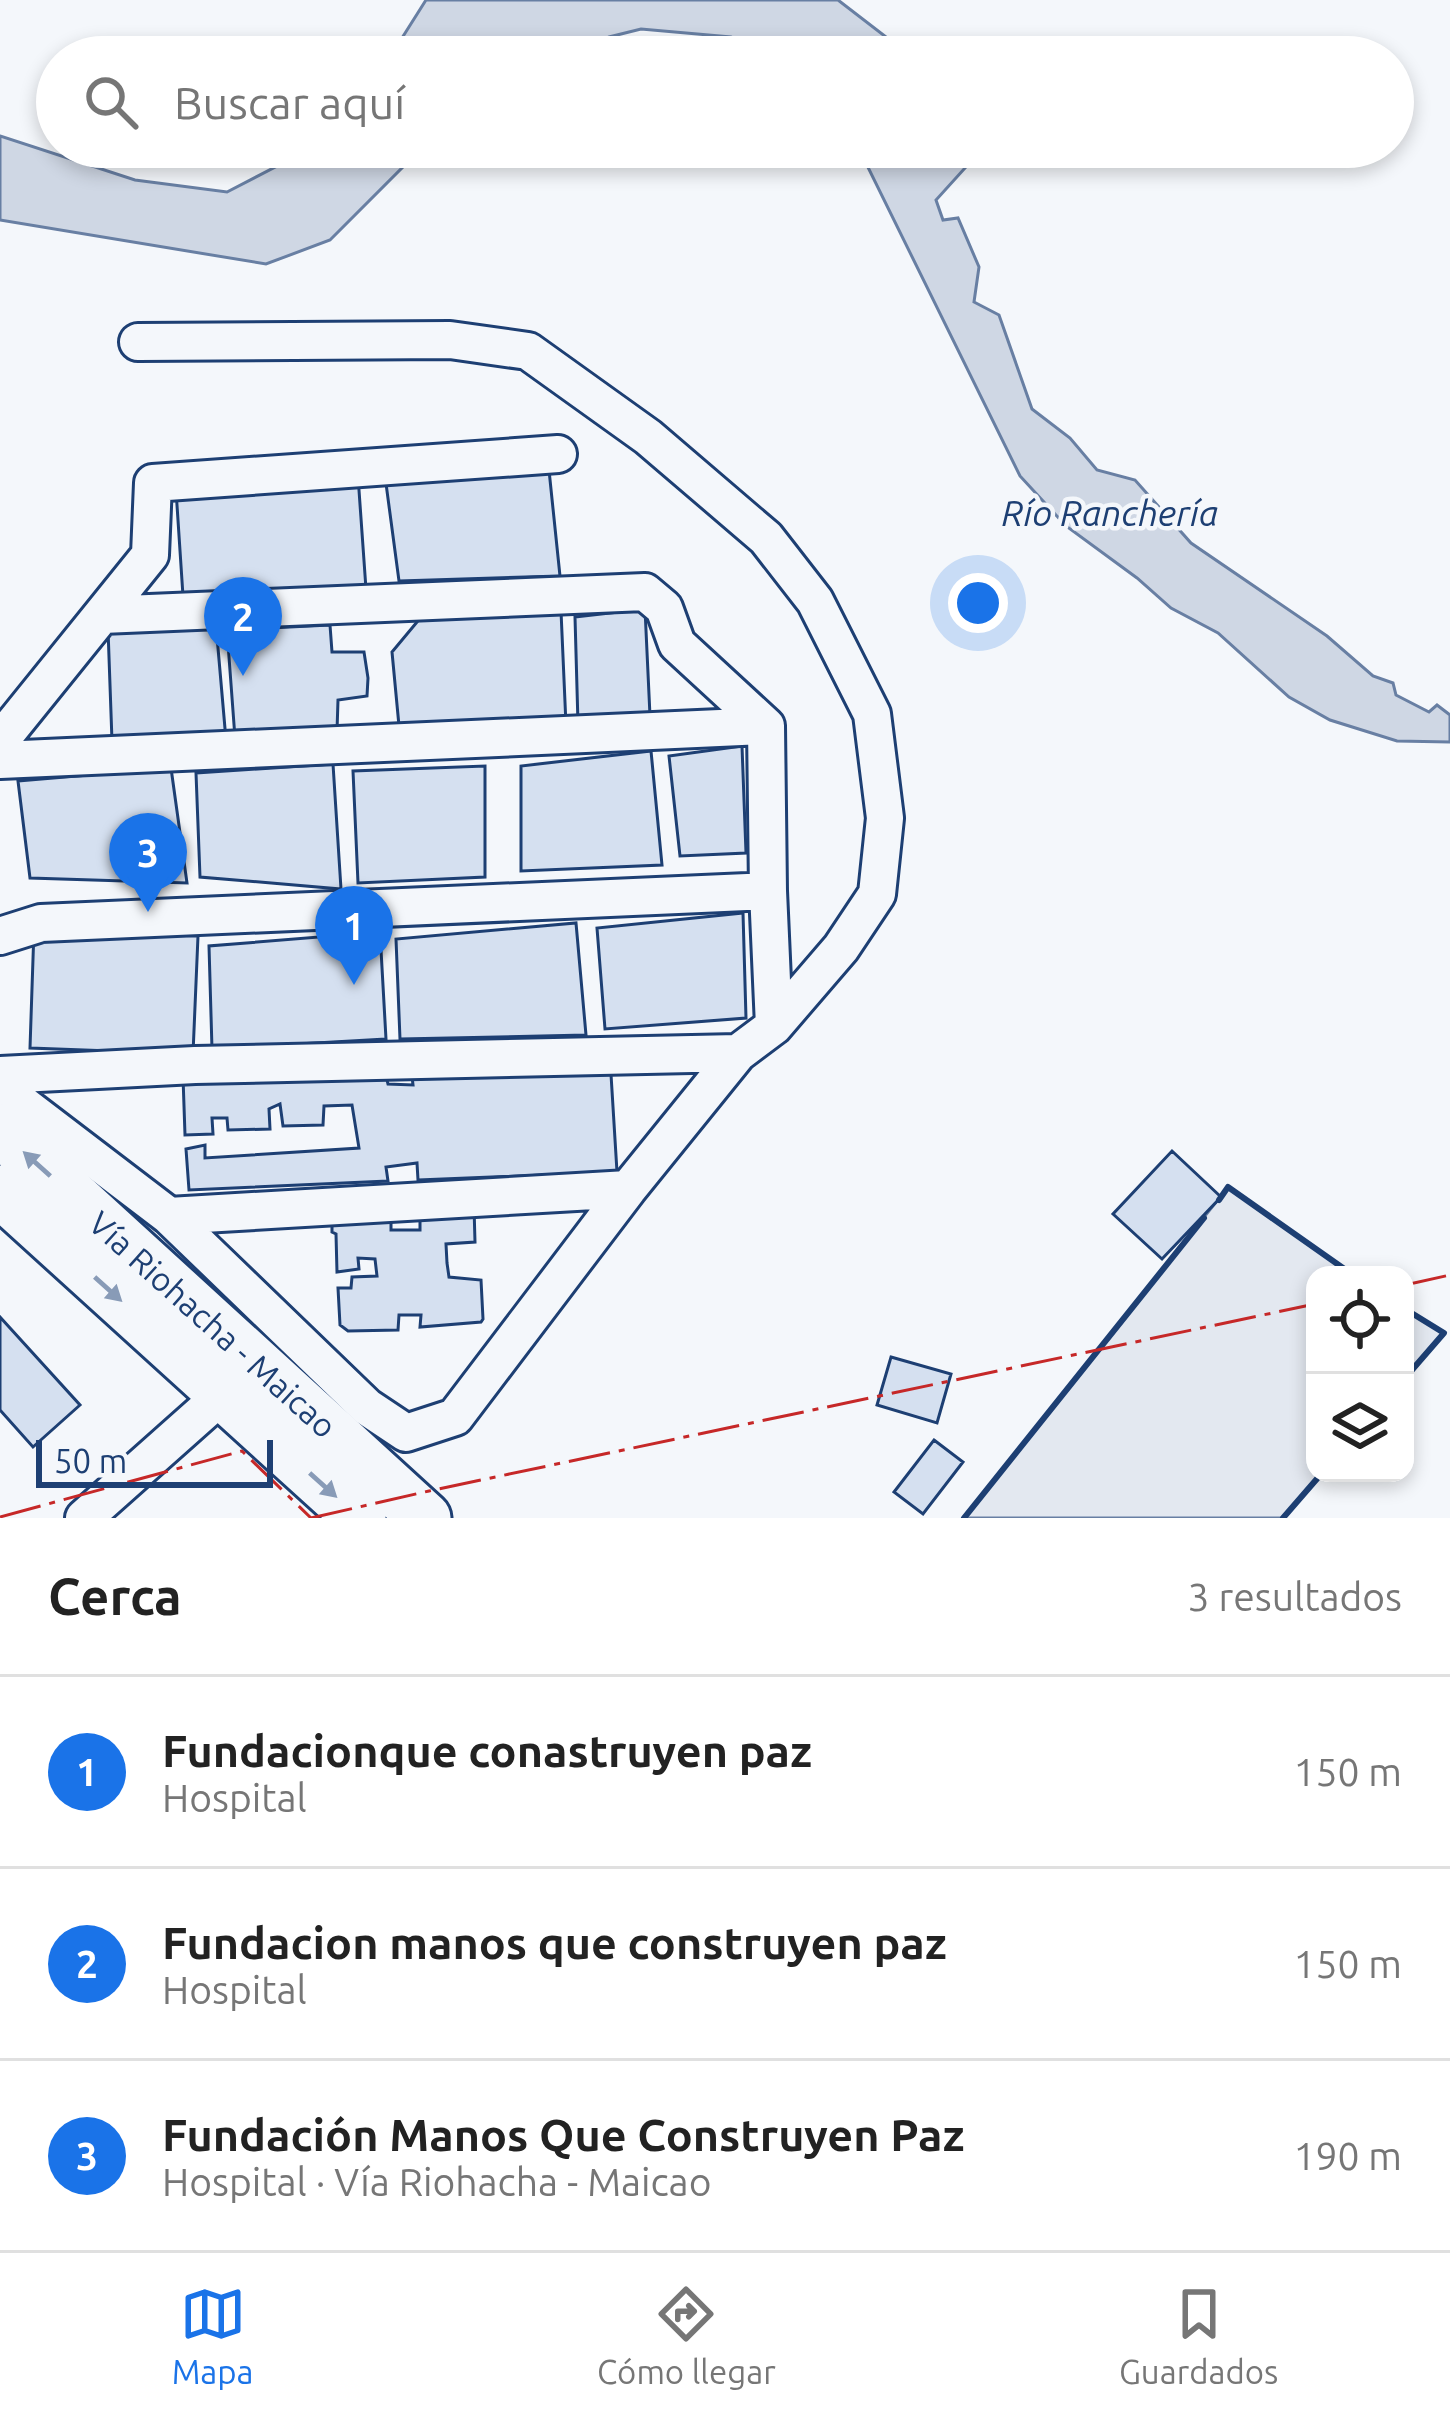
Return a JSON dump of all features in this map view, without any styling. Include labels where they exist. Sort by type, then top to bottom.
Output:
[{"type":"highway","name":"Vía Riohacha - Maicao","points":[[0,1130],[170,1315],[240,1379],[425,1518]]},
{"type":"highway","name":"Vía Riohacha - Maicao","points":[[0,1191],[170,1315]]},
{"type":"highway","name":"Vía Riohacha - Maicao","points":[[240,1379],[360,1518]]},
{"type":"street","points":[[0,1087],[169,1216],[367,1407],[406,1432],[455,1417],[738,1053],[774,1027],[841,948],[877,894],[885,818],[872,714],[815,601],[766,538],[648,437],[528,351],[450,340],[138,343]]},
{"type":"street","points":[[0,741],[150,555],[153,483],[557,454]]},
{"type":"street","points":[[102,615],[645,592],[664,608],[676,644],[766,726],[774,1027]]},
{"type":"street","points":[[0,760],[766,726]]},
{"type":"street","points":[[0,936],[40,922],[768,892]]},
{"type":"street","points":[[0,1075],[195,1065],[738,1053]]},
{"type":"street","points":[[169,1216],[628,1190]]},
{"type":"street","points":[[84,1518],[240,1379]]},
{"type":"shaded area","points":[[1228,1187],[1340,1266],[1306,1266],[1306,1482],[1314,1482],[1283,1518],[964,1518]]},
{"type":"shaded area","points":[[1414,1315],[1444,1333],[1414,1368]]},
{"type":"water","points":[[426,0],[838,0],[885,36],[720,36],[641,29],[613,36],[403,36]]},
{"type":"water","points":[[0,136],[36,148],[36,168],[98,168],[135,180],[227,192],[273,168],[402,168],[330,240],[266,264],[0,220]]},
{"type":"water","name":"Río Ranchería","points":[[868,168],[965,168],[936,200],[943,220],[958,218],[979,267],[974,302],[999,315],[1032,409],[1070,438],[1097,470],[1135,480],[1191,543],[1327,636],[1373,676],[1393,683],[1396,695],[1429,712],[1437,705],[1450,715],[1450,742],[1397,741],[1330,720],[1289,697],[1218,633],[1171,608],[1066,526],[1020,476]]},
{"type":"building","points":[[549,470],[560,576],[399,581],[385,476]]},
{"type":"building","points":[[358,476],[366,589],[183,596],[176,490]]},
{"type":"building","points":[[645,609],[650,716],[578,724],[575,617]]},
{"type":"building","points":[[561,611],[566,725],[399,726],[392,652],[422,616]]},
{"type":"building","points":[[216,625],[226,740],[112,741],[108,629]]},
{"type":"building","points":[[330,625],[332,652],[364,652],[367,696],[338,700],[337,731],[235,738],[227,630]]},
{"type":"building","points":[[742,746],[746,853],[680,856],[669,756]]},
{"type":"building","points":[[651,751],[662,865],[521,871],[521,766]]},
{"type":"building","points":[[333,764],[341,889],[200,877],[196,773]]},
{"type":"building","points":[[485,766],[485,877],[358,883],[353,771]]},
{"type":"building","points":[[171,768],[187,883],[30,878],[18,781]]},
{"type":"building","points":[[743,913],[746,1018],[605,1029],[597,928]]},
{"type":"building","points":[[576,923],[586,1035],[400,1039],[396,939]]},
{"type":"building","points":[[34,929],[198,936],[193,1054],[30,1048]]},
{"type":"building","points":[[380,932],[386,1039],[212,1049],[209,946]]},
{"type":"building","points":[[610,1058],[617,1172],[418,1180],[417,1163],[386,1167],[388,1181],[189,1190],[186,1149],[205,1145],[205,1158],[359,1148],[352,1105],[324,1106],[323,1125],[283,1126],[280,1104],[269,1109],[270,1129],[228,1130],[227,1118],[212,1118],[213,1134],[185,1135],[183,1077],[384,1068],[388,1084],[413,1085],[411,1067]]},
{"type":"building","points":[[1172,1151],[1221,1197],[1162,1259],[1113,1214]]},
{"type":"building","points":[[420,1207],[474,1207],[475,1242],[446,1244],[447,1263],[449,1277],[481,1280],[483,1319],[420,1327],[421,1315],[399,1315],[398,1330],[348,1331],[340,1325],[338,1288],[351,1288],[352,1277],[377,1276],[375,1259],[358,1258],[359,1269],[337,1272],[332,1211],[391,1211],[391,1230],[420,1230]]},
{"type":"building","points":[[0,1317],[80,1405],[33,1447],[0,1410]]},
{"type":"building","points":[[891,1357],[951,1374],[937,1423],[877,1405]]},
{"type":"building","points":[[934,1440],[963,1462],[923,1514],[894,1492]]},
{"type":"wall","points":[[1219,1200],[1228,1187],[1340,1266]]},
{"type":"wall","points":[[964,1518],[1204,1218]]},
{"type":"wall","points":[[1414,1315],[1444,1333],[1414,1368]]},
{"type":"wall","points":[[1283,1518],[1314,1482]]},
{"type":"power","points":[[1414,1283],[1450,1275]]},
{"type":"power","points":[[311,1518],[1306,1306]]},
{"type":"power","points":[[0,1517],[242,1451],[311,1518]]},
{"type":"place","name":"Fundacion manos que construyen paz","points":[[243,676]]},
{"type":"place","name":"Fundación Manos Que Construyen Paz","points":[[148,912]]},
{"type":"place","name":"Fundacionque conastruyen paz","points":[[354,985]]}]
